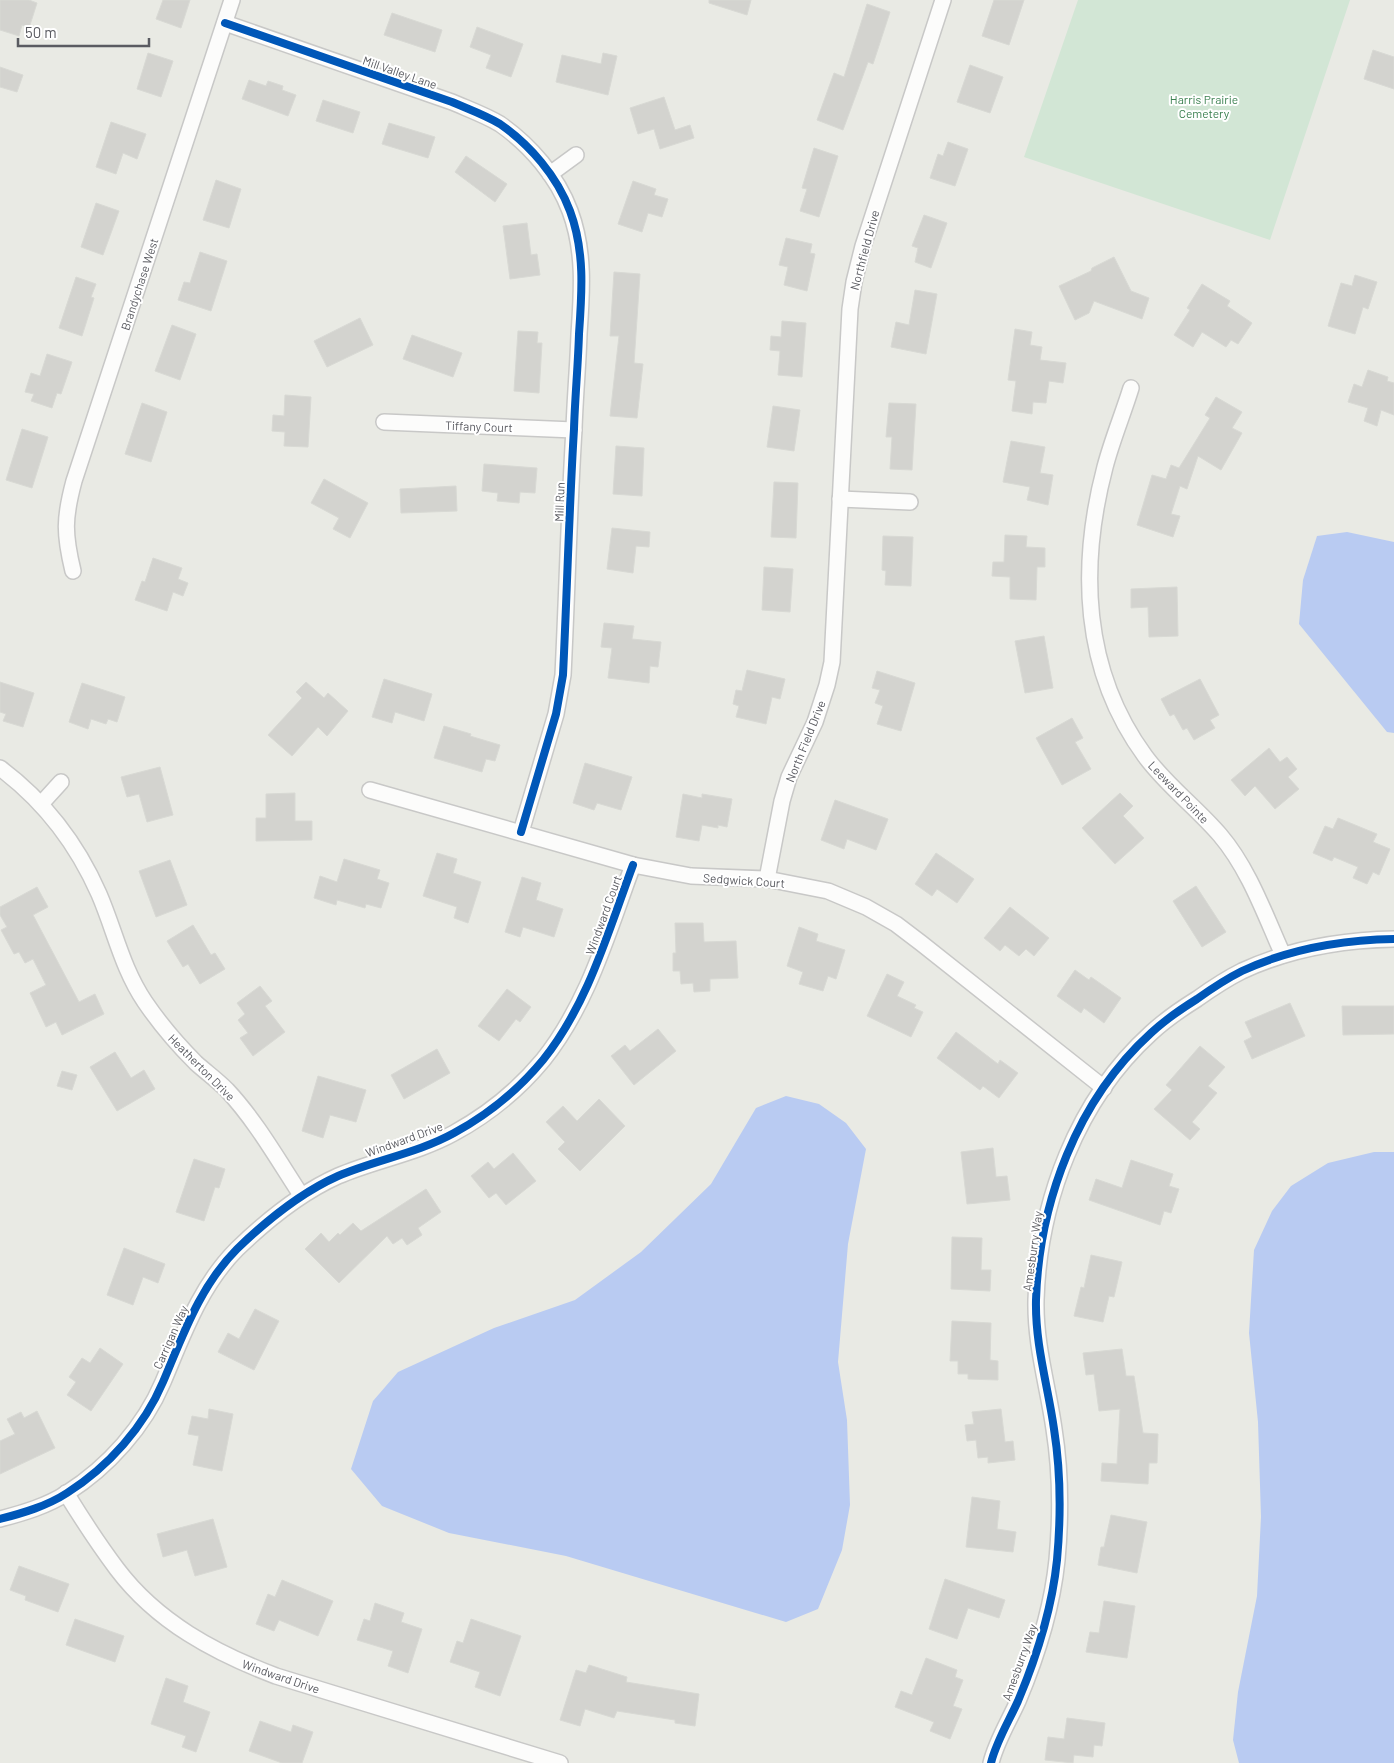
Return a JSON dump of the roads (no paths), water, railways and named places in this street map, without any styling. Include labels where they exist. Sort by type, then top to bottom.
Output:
[{"type":"street","name":"Brandychase West","points":[[73,571],[67,546],[65,523],[74,481],[232,0]]},
{"type":"street","name":"Northfield Drive","points":[[836,571],[850,309],[854,282],[863,246],[943,0]]},
{"type":"street","name":"Mill Valley Lane","points":[[225,23],[477,112],[499,124],[522,142],[550,174]]},
{"type":"street","points":[[550,174],[576,155]]},
{"type":"street","name":"Mill Run","points":[[521,832],[556,714],[563,674],[582,296],[582,265],[579,238],[570,210],[550,174]]},
{"type":"street","name":"Leeward Pointe","points":[[1132,388],[1106,465],[1094,524],[1089,605],[1093,634],[1102,671],[1115,706],[1145,757],[1221,836],[1241,865],[1283,956]]},
{"type":"street","name":"Tiffany Court","points":[[384,422],[574,430]]},
{"type":"street","points":[[840,499],[910,502]]},
{"type":"street","name":"North Field Drive","points":[[767,879],[782,801],[789,777],[815,722],[832,662],[836,571]]},
{"type":"street","name":"Heatherton Drive","points":[[0,768],[41,804],[63,830],[83,861],[100,896],[125,966],[144,1000],[167,1032],[196,1063],[227,1090],[247,1114],[301,1195]]},
{"type":"street","points":[[41,804],[61,782]]},
{"type":"street","name":"Sedgwick Court","points":[[370,790],[633,865],[691,876],[767,879],[828,892],[866,907],[896,924],[1104,1088]]},
{"type":"street","name":"Windward Court","points":[[593,973],[633,865]]},
{"type":"street","name":"Amesburry Way","points":[[991,1763],[1018,1702],[1038,1649],[1048,1613],[1056,1564],[1059,1525],[1059,1470],[1054,1428],[1038,1342],[1036,1302],[1038,1264],[1047,1216],[1058,1175],[1080,1127],[1104,1088],[1126,1058],[1151,1033],[1178,1011],[1241,972],[1283,956],[1324,945],[1394,939]]},
{"type":"street","name":"Windward Drive","points":[[301,1195],[360,1167],[427,1145],[454,1133],[487,1112],[516,1088],[542,1061],[560,1036],[593,973]]},
{"type":"street","name":"Carrigan Way","points":[[0,1519],[20,1514],[66,1494],[90,1476],[122,1446],[149,1410],[193,1312],[213,1278],[235,1251],[301,1195]]},
{"type":"street","name":"Windward Drive","points":[[66,1494],[118,1570],[144,1599],[174,1624],[206,1645],[239,1662],[276,1676],[558,1763]]},
{"type":"water","points":[[1347,532],[1394,542],[1394,733],[1387,732],[1299,624],[1303,580],[1317,536]]},
{"type":"water","points":[[786,1096],[819,1104],[846,1123],[866,1149],[848,1244],[838,1362],[847,1420],[850,1505],[842,1550],[818,1609],[786,1622],[566,1556],[449,1533],[382,1506],[351,1469],[373,1401],[398,1372],[494,1328],[575,1300],[641,1252],[711,1184],[756,1108]]},
{"type":"water","points":[[1374,1152],[1394,1152],[1394,1763],[1239,1763],[1233,1740],[1238,1692],[1257,1596],[1261,1517],[1258,1422],[1249,1333],[1254,1250],[1272,1211],[1291,1186],[1328,1163]]},
{"type":"park label","name":"Harris Prairie Cemetery","points":[[1204,106]]}]
